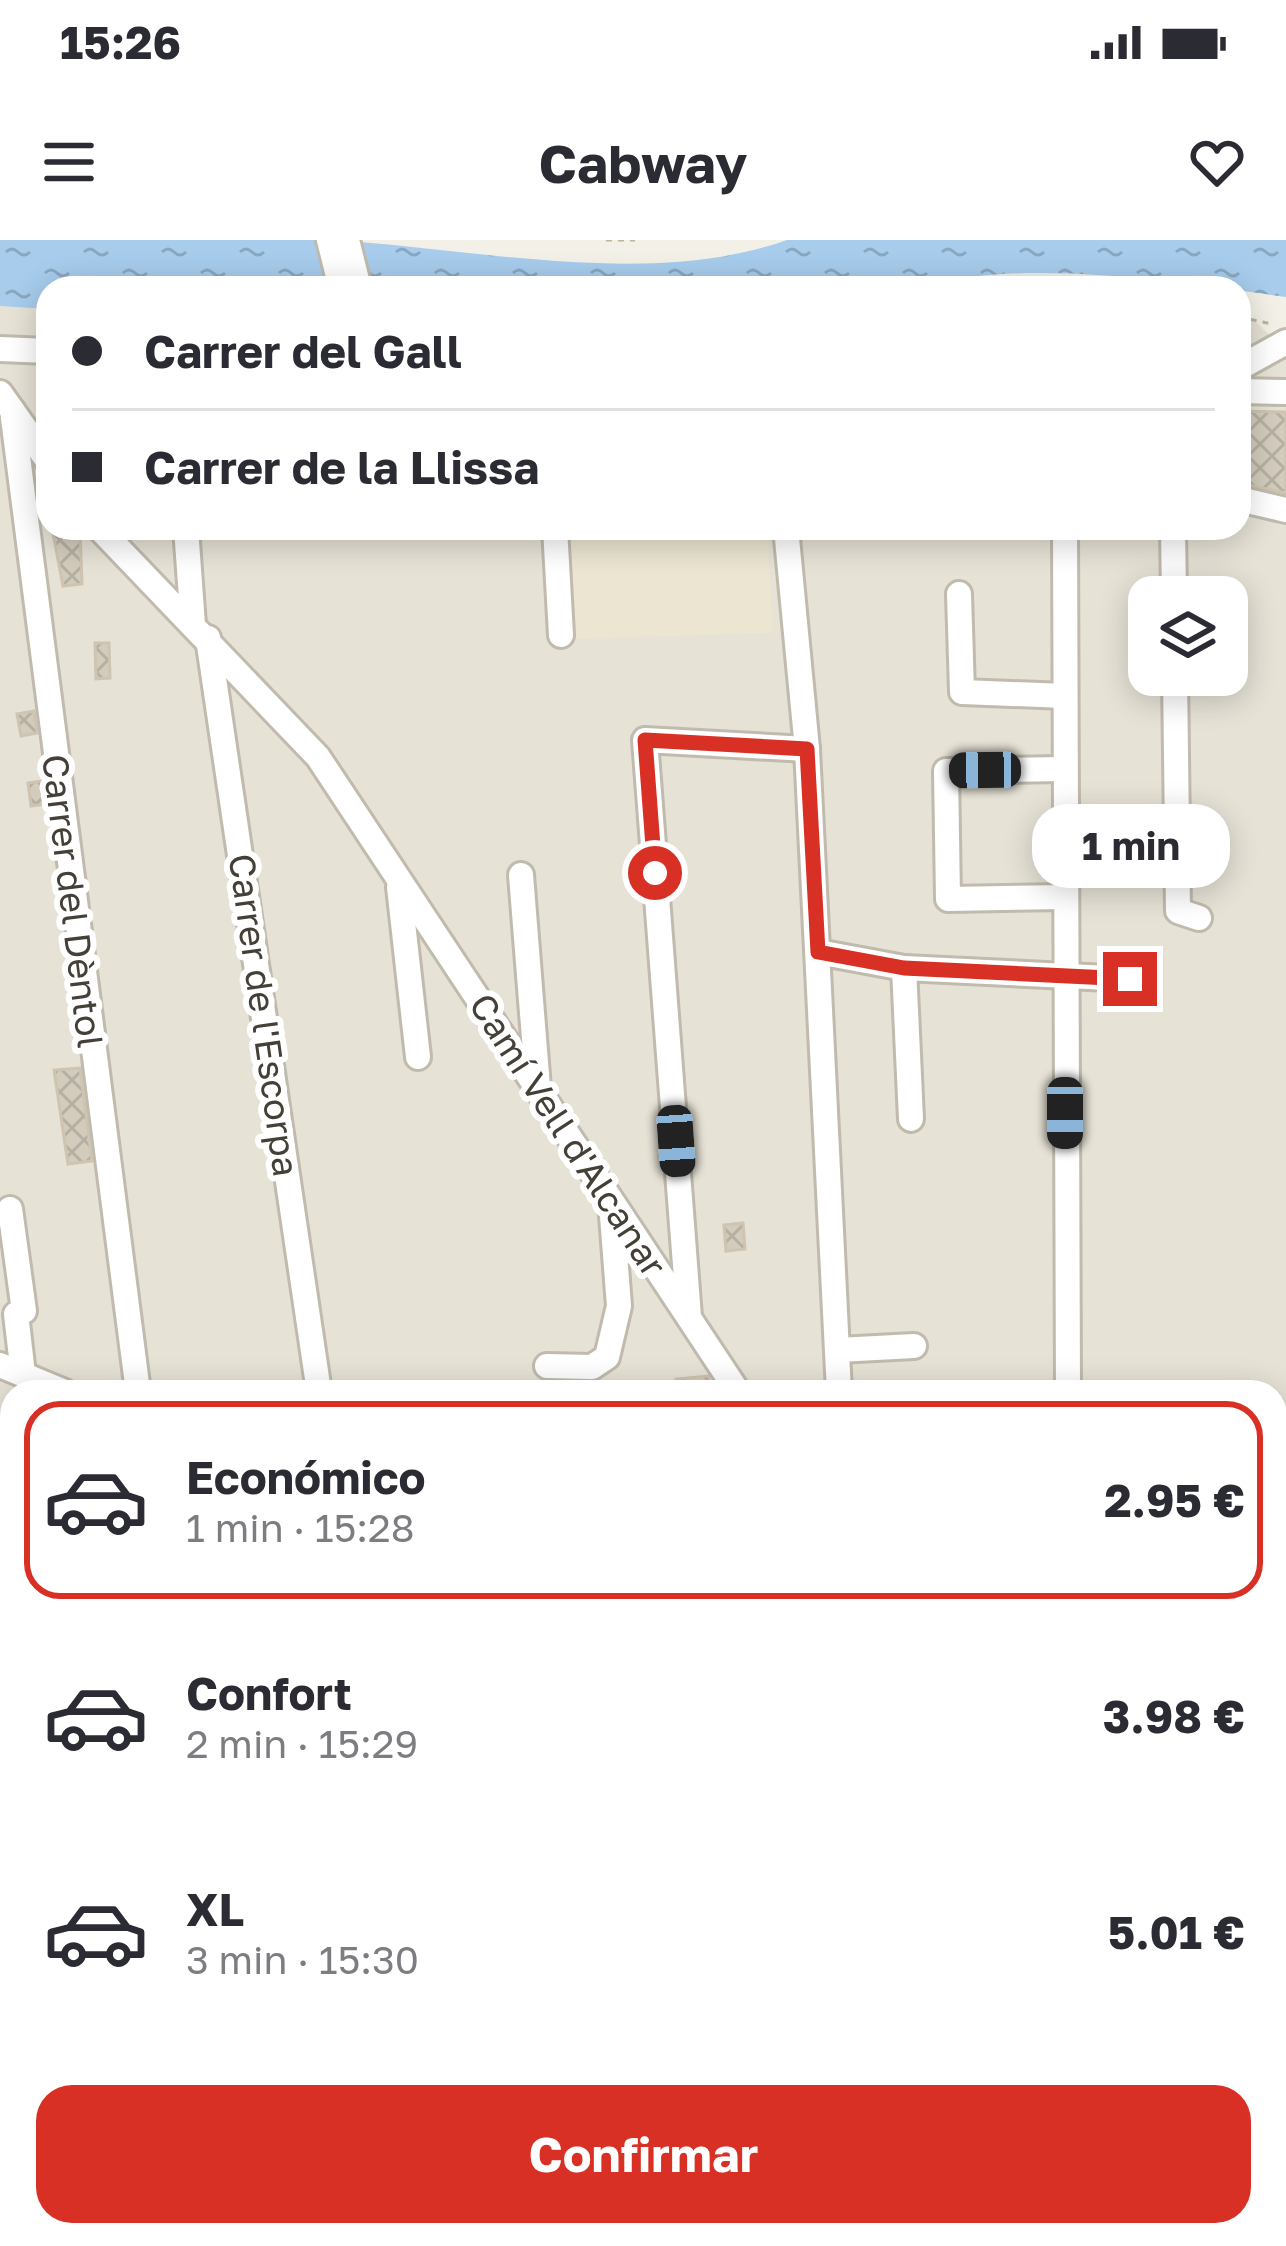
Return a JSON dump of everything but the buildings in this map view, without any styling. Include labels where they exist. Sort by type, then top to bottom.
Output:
[{"type":"street","points":[[328,240],[338,276]]},
{"type":"street","points":[[347,240],[356,276]]},
{"type":"street","points":[[1251,363],[1286,345]]},
{"type":"street","points":[[0,349],[36,350]]},
{"type":"street","points":[[1251,392],[1286,392]]},
{"type":"street","points":[[6,401],[36,444]]},
{"type":"street","name":"Carrer del Dèntol","points":[[6,401],[136,1380]]},
{"type":"street","points":[[1251,502],[1286,510]]},
{"type":"street","name":"Camí Vell d'Alcanar","points":[[111,540],[318,757],[730,1380]]},
{"type":"street","name":"Carrer de l'Escorpa","points":[[188,540],[317,1380]]},
{"type":"street","points":[[556,540],[561,635]]},
{"type":"street","points":[[787,540],[807,749],[839,1380]]},
{"type":"street","points":[[1065,540],[1068,1380]]},
{"type":"street","points":[[1173,540],[1174,576]]},
{"type":"street","points":[[959,594],[962,692],[1065,696]]},
{"type":"street","points":[[1175,696],[1178,910],[1199,918]]},
{"type":"street","points":[[689,1318],[645,740],[807,749]]},
{"type":"street","points":[[1065,769],[946,771],[948,899],[1065,897]]},
{"type":"street","points":[[520,875],[538,1090]]},
{"type":"street","name":"Camí Vell d'Alcanar","points":[[398,879],[418,1057]]},
{"type":"street","points":[[818,952],[904,968],[1130,979]]},
{"type":"street","points":[[904,968],[911,1118]]},
{"type":"street","points":[[547,1366],[592,1367],[608,1357],[619,1306],[611,1201]]},
{"type":"street","points":[[7,1372],[16,1314],[24,1311],[10,1209]]},
{"type":"street","points":[[838,1350],[914,1346]]},
{"type":"path","points":[[606,240],[635,240]]},
{"type":"path","points":[[1251,319],[1286,324]]},
{"type":"shaded area","points":[[0,291],[36,296],[36,540],[1251,540],[1251,321],[1286,351],[1286,1380],[0,1380]]},
{"type":"shaded area","points":[[565,540],[768,540],[773,633],[570,639]]},
{"type":"water","points":[[0,240],[331,240],[620,264],[734,254],[787,240],[1286,240],[1286,297],[1251,293],[1251,276],[36,276],[36,308],[0,306]]},
{"type":"route","points":[[655,873],[645,740],[807,749],[818,952],[904,968],[1130,979]]}]
